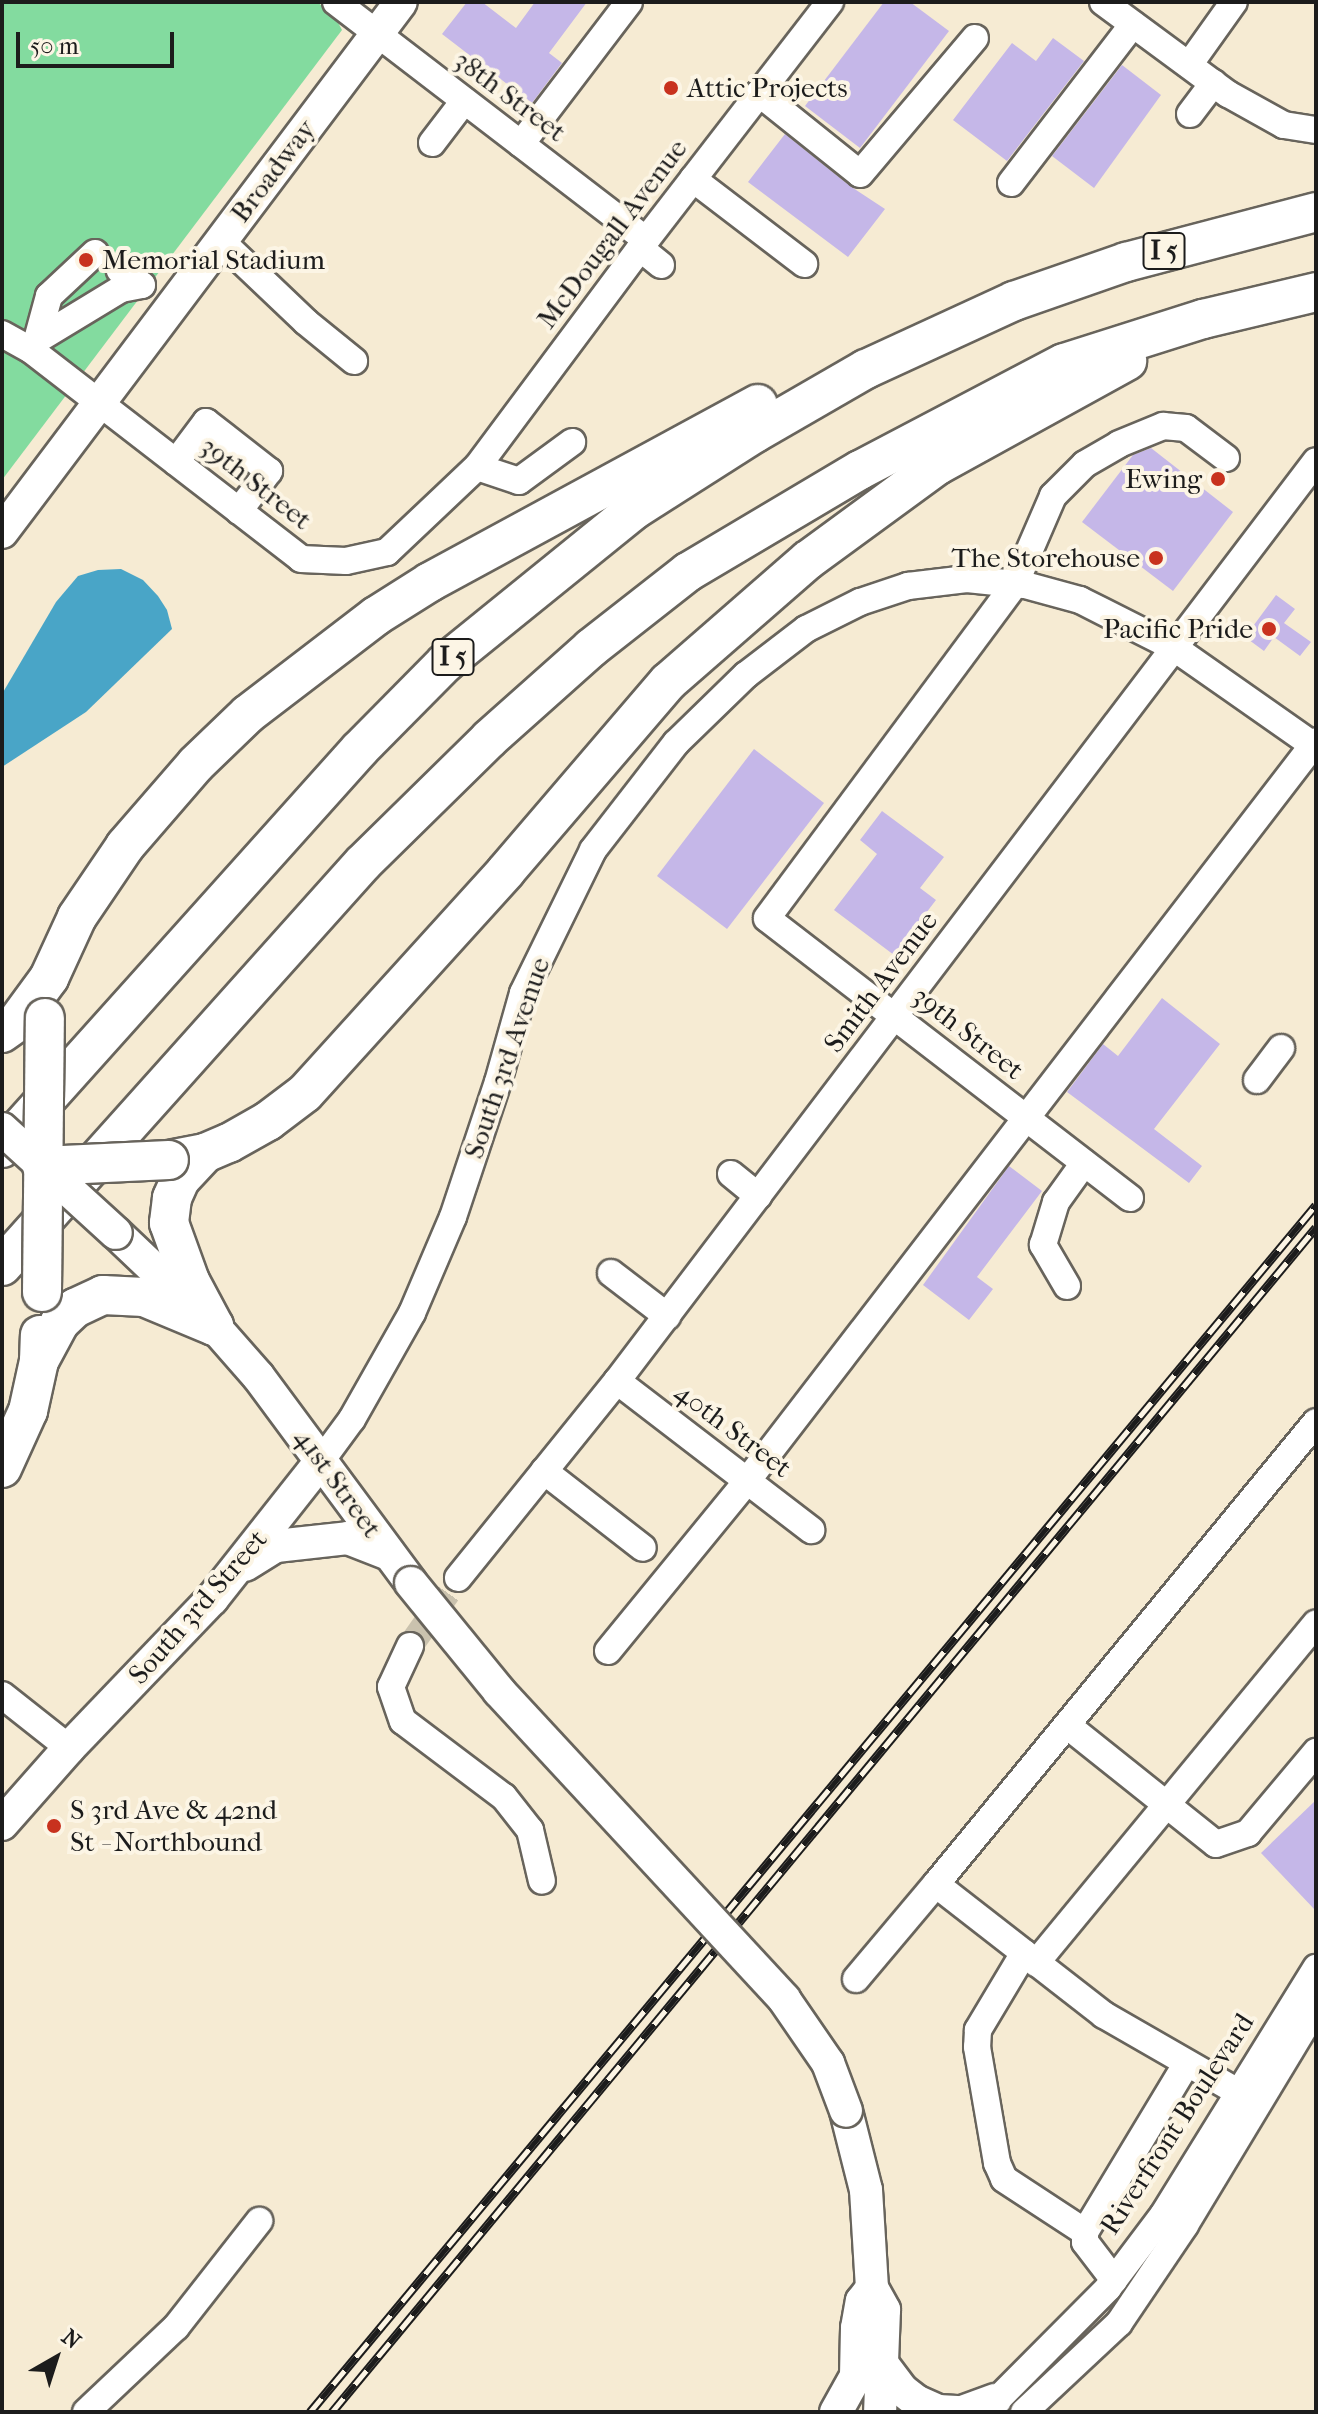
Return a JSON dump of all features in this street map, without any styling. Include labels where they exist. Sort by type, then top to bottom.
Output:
[{"type":"highway","name":"I 5","points":[[2,1148],[339,772],[457,654],[634,510],[755,433],[866,369],[1014,301],[1126,262],[1316,212]]},
{"type":"highway","points":[[2,1266],[363,863],[489,739],[591,648],[676,581],[860,470],[1064,363],[1203,319],[1316,292]]},
{"type":"highway","points":[[2,1033],[16,1023],[49,978],[77,917],[106,871],[196,764],[248,714],[376,616],[430,582],[894,330],[1014,301]]},
{"type":"highway","points":[[2,1167],[187,1156],[268,1121],[322,1076],[506,871],[668,682],[808,560],[938,465],[1203,319]]},
{"type":"highway","points":[[2,1468],[28,1411],[39,1361],[45,1018],[49,978]]},
{"type":"highway","points":[[187,1156],[172,1198],[169,1223],[190,1281],[214,1326]]},
{"type":"highway","points":[[39,1361],[60,1322],[75,1308],[103,1295],[144,1297],[214,1326]]},
{"type":"main road","name":"Broadway","points":[[2,532],[401,2]]},
{"type":"main road","name":"41st Street","points":[[2,1129],[214,1326],[258,1376],[411,1583],[499,1691],[784,1999],[828,2063],[846,2111],[866,2190],[872,2288]]},
{"type":"main road","name":"South 3rd Street","points":[[69,1748],[212,1599],[321,1461]]},
{"type":"main road","points":[[233,1573],[276,1546],[291,1544],[348,1538],[389,1554]]},
{"type":"main road","points":[[2,1824],[69,1748]]},
{"type":"main road","points":[[836,2412],[856,2376],[857,2328],[862,2301],[872,2288],[884,2310],[880,2412]]},
{"type":"main road","points":[[880,2361],[902,2390],[916,2401],[938,2411],[1001,2408]]},
{"type":"street","name":"38th Street","points":[[336,2],[521,144],[643,244],[661,265]]},
{"type":"street","points":[[521,144],[629,2]]},
{"type":"street","name":"McDougall Avenue","points":[[477,467],[643,244],[830,2]]},
{"type":"street","points":[[1103,2],[1213,83],[1284,125],[1316,130]]},
{"type":"street","points":[[1189,65],[1234,2]]},
{"type":"street","points":[[1011,183],[1133,24]]},
{"type":"street","points":[[759,93],[860,174],[975,38]]},
{"type":"street","points":[[1190,114],[1213,83]]},
{"type":"street","points":[[432,143],[464,101]]},
{"type":"street","points":[[693,179],[804,264]]},
{"type":"street","points":[[221,241],[306,322],[354,361]]},
{"type":"street","points":[[34,345],[49,296],[95,253]]},
{"type":"street","points":[[120,270],[172,305]]},
{"type":"street","points":[[34,345],[121,289],[142,285]]},
{"type":"street","name":"39th Street","points":[[2,334],[34,345],[100,402],[301,559],[346,561],[387,552],[477,467]]},
{"type":"street","points":[[176,462],[206,422],[269,471],[239,511]]},
{"type":"street","points":[[1015,584],[1053,496],[1085,464],[1119,444],[1163,426],[1186,428],[1226,458]]},
{"type":"street","points":[[477,467],[519,481],[572,442]]},
{"type":"street","name":"Smith Avenue","points":[[458,1578],[667,1316],[1316,461]]},
{"type":"street","name":"South 3rd Avenue","points":[[321,1461],[352,1419],[418,1300],[453,1217],[523,993],[593,850],[676,743],[746,675],[806,629],[860,602],[908,586],[967,579],[1015,584],[1080,600],[1173,647]]},
{"type":"street","name":"39th Street","points":[[1015,584],[767,918],[1130,1198]]},
{"type":"street","points":[[608,1651],[747,1481],[1315,744],[1173,647]]},
{"type":"street","points":[[1257,1080],[1281,1048]]},
{"type":"street","points":[[1067,1286],[1043,1245],[1056,1202],[1084,1163]]},
{"type":"street","points":[[731,1174],[758,1196]]},
{"type":"street","points":[[611,1273],[667,1316]]},
{"type":"street","name":"40th Street","points":[[617,1381],[811,1530]]},
{"type":"street","points":[[856,1979],[1316,1422]]},
{"type":"street","points":[[544,1471],[643,1548]]},
{"type":"street","points":[[1085,2232],[1004,2179],[997,2163],[977,2047],[978,2030],[1030,1958],[1165,1806],[1316,1623]]},
{"type":"street","points":[[410,1646],[391,1687],[403,1721],[504,1797],[530,1830],[542,1881]]},
{"type":"street","points":[[2,1695],[69,1748]]},
{"type":"street","points":[[1068,1726],[1216,1844],[1248,1833],[1316,1752]]},
{"type":"street","points":[[936,1884],[1104,2015],[1247,2097]]},
{"type":"street","name":"Riverfront Boulevard","points":[[1001,2408],[1119,2323],[1185,2225],[1247,2097],[1316,1968]]},
{"type":"street","name":"Riverfront Boulevard","points":[[1001,2408],[1114,2280],[1316,2008]]},
{"type":"street","points":[[1114,2280],[1085,2242],[1085,2232],[1187,2063]]},
{"type":"street","points":[[86,2412],[176,2327],[259,2221]]},
{"type":"green space","name":"Memorial Stadium","points":[[2,2],[317,2],[334,15],[342,30],[2,480]]},
{"type":"water","points":[[121,569],[143,580],[158,596],[167,610],[172,629],[86,712],[2,767],[2,694],[56,602],[78,576],[98,570]]},
{"type":"building","points":[[467,2],[482,2],[516,28],[535,2],[587,2],[549,53],[562,63],[532,103],[442,34]]},
{"type":"building","points":[[884,2],[910,2],[949,31],[860,148],[805,106]]},
{"type":"building","points":[[1053,38],[1084,61],[1007,161],[953,120],[1012,43],[1036,61]]},
{"type":"building","points":[[1122,65],[1161,95],[1094,188],[1052,156]]},
{"type":"building","points":[[785,134],[850,186],[885,209],[848,257],[748,182]]},
{"type":"building","points":[[1151,448],[1233,512],[1173,591],[1082,522],[1133,455]]},
{"type":"building","points":[[1276,595],[1295,609],[1284,623],[1311,642],[1300,656],[1274,637],[1264,651],[1245,637]]},
{"type":"building","points":[[754,749],[824,803],[727,929],[657,876]]},
{"type":"building","points":[[882,811],[944,857],[920,888],[936,900],[894,955],[834,910],[877,854],[860,840]]},
{"type":"building","points":[[1162,998],[1220,1044],[1154,1129],[1202,1166],[1189,1183],[1067,1092],[1103,1044],[1118,1056]]},
{"type":"building","points":[[1009,1166],[1042,1191],[977,1277],[993,1289],[969,1320],[923,1285]]},
{"type":"building","points":[[1316,1800],[1316,1911],[1261,1853]]},
{"type":"tunnel","points":[[410,1646],[458,1578]]},
{"type":"railway","points":[[310,2412],[1316,1205]]},
{"type":"railway","points":[[332,2412],[1316,1227]]},
{"type":"place","name":"Attic Projects","points":[[671,88]]},
{"type":"place","name":"Memorial Stadium","points":[[86,260]]},
{"type":"place","name":"Ewing","points":[[1218,479]]},
{"type":"place","name":"The Storehouse","points":[[1156,558]]},
{"type":"place","name":"Pacific Pride","points":[[1269,629]]},
{"type":"place","name":"S 3rd Ave & 42nd St - Northbound","points":[[54,1826]]}]
